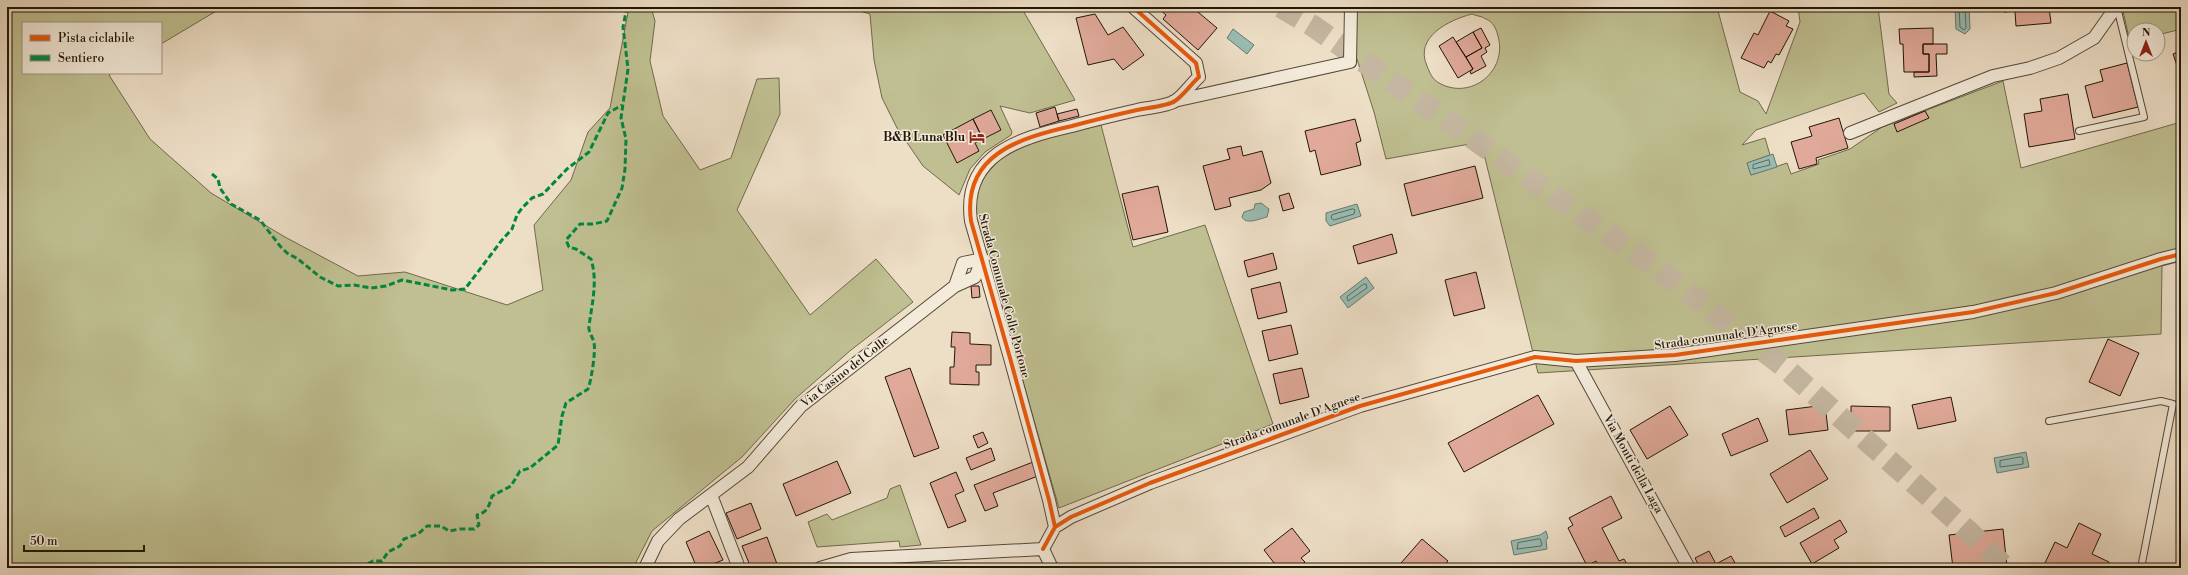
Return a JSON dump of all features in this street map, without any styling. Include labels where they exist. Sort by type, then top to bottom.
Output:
[{"type":"street","name":"Strada Comunale Colle Portone","points":[[1055,527],[1049,500],[983,259],[971,221],[969,205],[971,189],[984,166],[999,152],[1027,138],[1174,101],[1199,77],[1196,63],[1133,7]]},
{"type":"street","points":[[1174,101],[1350,62],[1351,7]]},
{"type":"street","points":[[1850,132],[1993,76],[2030,68],[2059,58],[2094,38],[2117,7]]},
{"type":"street","name":"Strada comunale D'Agnese","points":[[1055,527],[1072,517],[1150,483],[1360,406],[1535,358],[1576,361],[1675,355],[1973,312],[2056,293],[2181,254]]},
{"type":"street","points":[[955,286],[963,263],[983,259]]},
{"type":"street","name":"Via Casino del Colle","points":[[645,568],[658,541],[679,519],[748,467],[801,406],[955,286],[975,277],[983,259]]},
{"type":"street","name":"Via Monti della Laga","points":[[1576,361],[1689,568]]},
{"type":"street","points":[[711,495],[739,568]]},
{"type":"street","points":[[1043,549],[1055,527]]},
{"type":"street","points":[[820,568],[851,559],[1043,549]]},
{"type":"street","points":[[1043,549],[1052,568]]},
{"type":"lane","points":[[2079,131],[2144,116],[2117,7]]},
{"type":"lane","points":[[2049,421],[2162,401],[2172,404],[2141,568]]},
{"type":"green space","points":[[7,7],[223,7],[162,43],[162,22],[22,22],[22,74],[110,74],[109,75],[150,139],[211,193],[285,237],[358,276],[405,272],[507,305],[543,290],[534,225],[571,180],[588,132],[610,108],[629,7],[651,7],[655,21],[650,61],[663,116],[700,170],[731,158],[757,79],[779,78],[780,114],[737,210],[810,315],[876,259],[913,302],[851,350],[795,399],[742,457],[652,531],[633,568],[7,568]]},
{"type":"green space","points":[[846,7],[1021,7],[1075,100],[1030,113],[1000,106],[1012,132],[1011,135],[985,152],[970,169],[959,195],[923,166],[897,128],[882,98],[874,60],[870,14]]},
{"type":"green space","points":[[1354,7],[1717,7],[1740,92],[1758,101],[1766,114],[1800,22],[1798,7],[1878,7],[1889,94],[1897,103],[1879,112],[1864,93],[1756,130],[1742,145],[1765,138],[1770,155],[1747,163],[1751,175],[1787,163],[1791,174],[1819,164],[1818,160],[1850,149],[1882,127],[2003,81],[2021,168],[2181,122],[2181,261],[2162,266],[2161,334],[1538,373],[1481,142],[1386,159],[1374,112],[1355,53]],"holes":[[[1472,14],[1488,20],[1495,28],[1500,49],[1498,61],[1492,71],[1484,79],[1474,85],[1463,88],[1451,88],[1439,83],[1433,78],[1424,56],[1425,46],[1429,38],[1444,25]]]},
{"type":"green space","points":[[2122,7],[2181,7],[2181,29],[2166,33],[2166,22],[2126,22],[2126,24]]},
{"type":"green space","points":[[1101,125],[1133,247],[1205,225],[1273,424],[1059,508],[976,217],[975,195],[984,177],[1001,158],[1021,146],[1041,139]]},
{"type":"green space","points":[[900,485],[921,545],[900,547],[899,541],[817,547],[808,522],[827,514],[832,520],[887,498],[890,489]]},
{"type":"water","points":[[1955,7],[1969,7],[1970,29],[1965,34],[1956,29]]},
{"type":"water","points":[[1233,29],[1254,45],[1247,54],[1227,38]]},
{"type":"water","points":[[1773,154],[1777,167],[1751,175],[1747,163]]},
{"type":"water","points":[[1261,203],[1269,209],[1267,217],[1253,221],[1246,221],[1242,217],[1244,212],[1254,209],[1255,204]]},
{"type":"water","points":[[1357,204],[1361,216],[1330,226],[1326,221],[1326,213]]},
{"type":"water","points":[[1366,277],[1374,288],[1348,308],[1340,297]]},
{"type":"water","points":[[2026,452],[2029,467],[1997,473],[1994,458]]},
{"type":"water","points":[[1546,531],[1548,538],[1546,540],[1547,549],[1514,555],[1511,541],[1540,535]]},
{"type":"building","points":[[1157,7],[1192,7],[1217,28],[1198,50],[1163,19],[1166,15]]},
{"type":"building","points":[[1272,7],[1289,7],[1283,15]]},
{"type":"building","points":[[2003,7],[2049,7],[2051,23],[2016,26],[2015,11],[2004,12]]},
{"type":"building","points":[[1770,11],[1789,21],[1786,26],[1793,29],[1779,55],[1776,54],[1771,63],[1768,61],[1764,68],[1741,58],[1754,33],[1758,35]]},
{"type":"building","points":[[1095,14],[1108,35],[1123,27],[1144,55],[1123,70],[1114,59],[1088,65],[1076,18]]},
{"type":"building","points":[[1481,28],[1490,45],[1485,48],[1487,52],[1481,56],[1486,66],[1471,74],[1470,71],[1473,69],[1466,57],[1482,48],[1473,32]]},
{"type":"building","points":[[1933,28],[1933,44],[1923,44],[1923,54],[1929,54],[1929,72],[1904,72],[1903,44],[1900,44],[1899,29]]},
{"type":"building","points":[[1473,32],[1482,48],[1466,57],[1456,42]]},
{"type":"building","points":[[1453,37],[1473,69],[1458,78],[1439,46]]},
{"type":"building","points":[[1923,44],[1947,44],[1947,54],[1936,54],[1937,76],[1914,77],[1914,72],[1929,72],[1929,54],[1923,54]]},
{"type":"building","points":[[2181,51],[2181,77],[2173,54]]},
{"type":"building","points":[[2127,63],[2138,107],[2093,118],[2085,86],[2103,81],[2100,70]]},
{"type":"building","points":[[2068,94],[2075,139],[2029,147],[2024,114],[2042,111],[2040,99]]},
{"type":"building","points":[[1055,107],[1059,121],[1040,127],[1036,113]]},
{"type":"building","points":[[1077,109],[1079,116],[1059,121],[1057,114]]},
{"type":"building","points":[[991,110],[1001,130],[983,139],[973,119]]},
{"type":"building","points":[[1925,111],[1929,118],[1897,132],[1894,124]]},
{"type":"building","points":[[1839,118],[1848,148],[1816,158],[1817,164],[1799,169],[1791,142],[1812,136],[1809,127]]},
{"type":"building","points":[[973,119],[983,139],[975,143],[979,151],[957,163],[943,135]]},
{"type":"building","points":[[1355,119],[1361,141],[1356,143],[1361,165],[1321,175],[1315,150],[1310,152],[1305,131]]},
{"type":"building","points":[[1241,146],[1243,156],[1262,151],[1271,183],[1261,190],[1229,198],[1231,206],[1215,210],[1203,166],[1230,159],[1227,149]]},
{"type":"building","points":[[1475,166],[1483,198],[1412,216],[1404,184]]},
{"type":"building","points":[[1158,186],[1168,232],[1133,240],[1122,194]]},
{"type":"building","points":[[1289,193],[1294,208],[1283,211],[1279,196]]},
{"type":"building","points":[[1392,234],[1397,253],[1358,264],[1353,246]]},
{"type":"building","points":[[1273,253],[1277,269],[1248,277],[1244,261]]},
{"type":"building","points":[[1476,272],[1485,308],[1454,316],[1445,280]]},
{"type":"building","points":[[1280,282],[1287,312],[1258,319],[1251,289]]},
{"type":"building","points":[[971,286],[979,286],[980,297],[972,298]]},
{"type":"building","points":[[1291,325],[1298,354],[1269,361],[1262,331]]},
{"type":"building","points":[[952,332],[970,333],[970,344],[991,345],[991,365],[976,365],[976,372],[979,372],[979,385],[950,384],[950,367],[954,367],[955,347],[951,347]]},
{"type":"building","points":[[2108,339],[2139,353],[2120,396],[2089,382]]},
{"type":"building","points":[[910,368],[939,448],[914,457],[885,377]]},
{"type":"building","points":[[1302,368],[1309,397],[1280,404],[1273,374]]},
{"type":"building","points":[[1538,395],[1554,424],[1464,472],[1448,443]]},
{"type":"building","points":[[1951,397],[1956,421],[1918,429],[1912,405]]},
{"type":"building","points":[[1825,405],[1828,430],[1789,435],[1786,410]]},
{"type":"building","points":[[1670,406],[1688,435],[1647,459],[1630,430]]},
{"type":"building","points":[[1851,406],[1890,407],[1890,431],[1851,431]]},
{"type":"building","points":[[1758,418],[1768,441],[1731,456],[1722,434]]},
{"type":"building","points":[[983,432],[988,443],[978,448],[973,436]]},
{"type":"building","points":[[991,448],[995,460],[971,470],[966,458]]},
{"type":"building","points":[[1810,450],[1828,479],[1787,503],[1770,474]]},
{"type":"building","points":[[837,461],[851,493],[796,516],[783,484]]},
{"type":"building","points":[[1033,462],[1038,476],[993,493],[998,506],[985,511],[974,485]]},
{"type":"building","points":[[956,472],[964,491],[955,495],[966,521],[948,528],[930,483]]},
{"type":"building","points":[[1611,496],[1622,518],[1602,528],[1619,561],[1624,559],[1627,564],[1619,568],[1600,568],[1596,561],[1587,566],[1568,528],[1573,525],[1569,518]]},
{"type":"building","points":[[751,503],[761,529],[737,539],[726,513]]},
{"type":"building","points":[[1814,508],[1819,518],[1785,537],[1780,527]]},
{"type":"building","points":[[1840,520],[1847,532],[1834,540],[1839,548],[1812,564],[1800,543]]},
{"type":"building","points":[[2079,523],[2101,534],[2092,554],[2109,562],[2106,568],[2067,568],[2057,563],[2055,568],[2051,568],[2044,565],[2055,542],[2067,548]]},
{"type":"building","points":[[1292,528],[1310,551],[1301,558],[1305,562],[1297,568],[1278,568],[1264,550]]},
{"type":"building","points":[[2003,529],[2007,567],[1953,568],[1949,535]]},
{"type":"building","points":[[709,531],[723,560],[703,568],[697,568],[686,542]]},
{"type":"building","points":[[767,537],[777,564],[766,568],[751,568],[742,546]]},
{"type":"building","points":[[1422,539],[1448,561],[1442,568],[1407,568],[1401,563]]},
{"type":"building","points":[[1709,551],[1716,564],[1731,556],[1738,568],[1700,568],[1695,558]]},
{"type":"tunnel","points":[[1281,7],[1313,26],[1657,268],[1783,366],[1968,531],[2006,568]]},
{"type":"marked path","points":[[360,568],[373,561],[382,561],[388,552],[400,546],[404,539],[418,534],[427,526],[441,526],[449,531],[474,529],[479,525],[477,515],[486,510],[492,496],[511,486],[520,471],[530,468],[558,445],[562,416],[566,403],[588,389],[592,373],[594,353],[594,343],[589,328],[594,292],[593,268],[591,259],[576,249],[569,247],[566,240],[580,224],[593,224],[607,221],[622,188],[625,169],[626,139],[621,118],[628,69],[623,27],[627,7]]},
{"type":"marked path","points":[[212,174],[218,179],[220,188],[231,204],[260,220],[287,253],[298,259],[320,277],[338,286],[354,285],[371,288],[386,286],[402,280],[452,290],[465,289],[512,229],[517,215],[522,208],[532,198],[543,194],[567,169],[589,152],[608,113],[622,105]]},
{"type":"cycle path","points":[[1043,549],[1055,527],[1049,500],[971,221],[971,198],[976,180],[985,165],[998,153],[1014,144],[1052,131],[1172,103],[1181,96],[1199,77],[1196,63],[1133,7]]},
{"type":"cycle path","points":[[1055,527],[1071,517],[1150,483],[1360,406],[1535,357],[1576,361],[1675,355],[1973,312],[2056,293],[2181,254]]},
{"type":"place","name":"B&B Luna Blu","points":[[977,137]]}]
